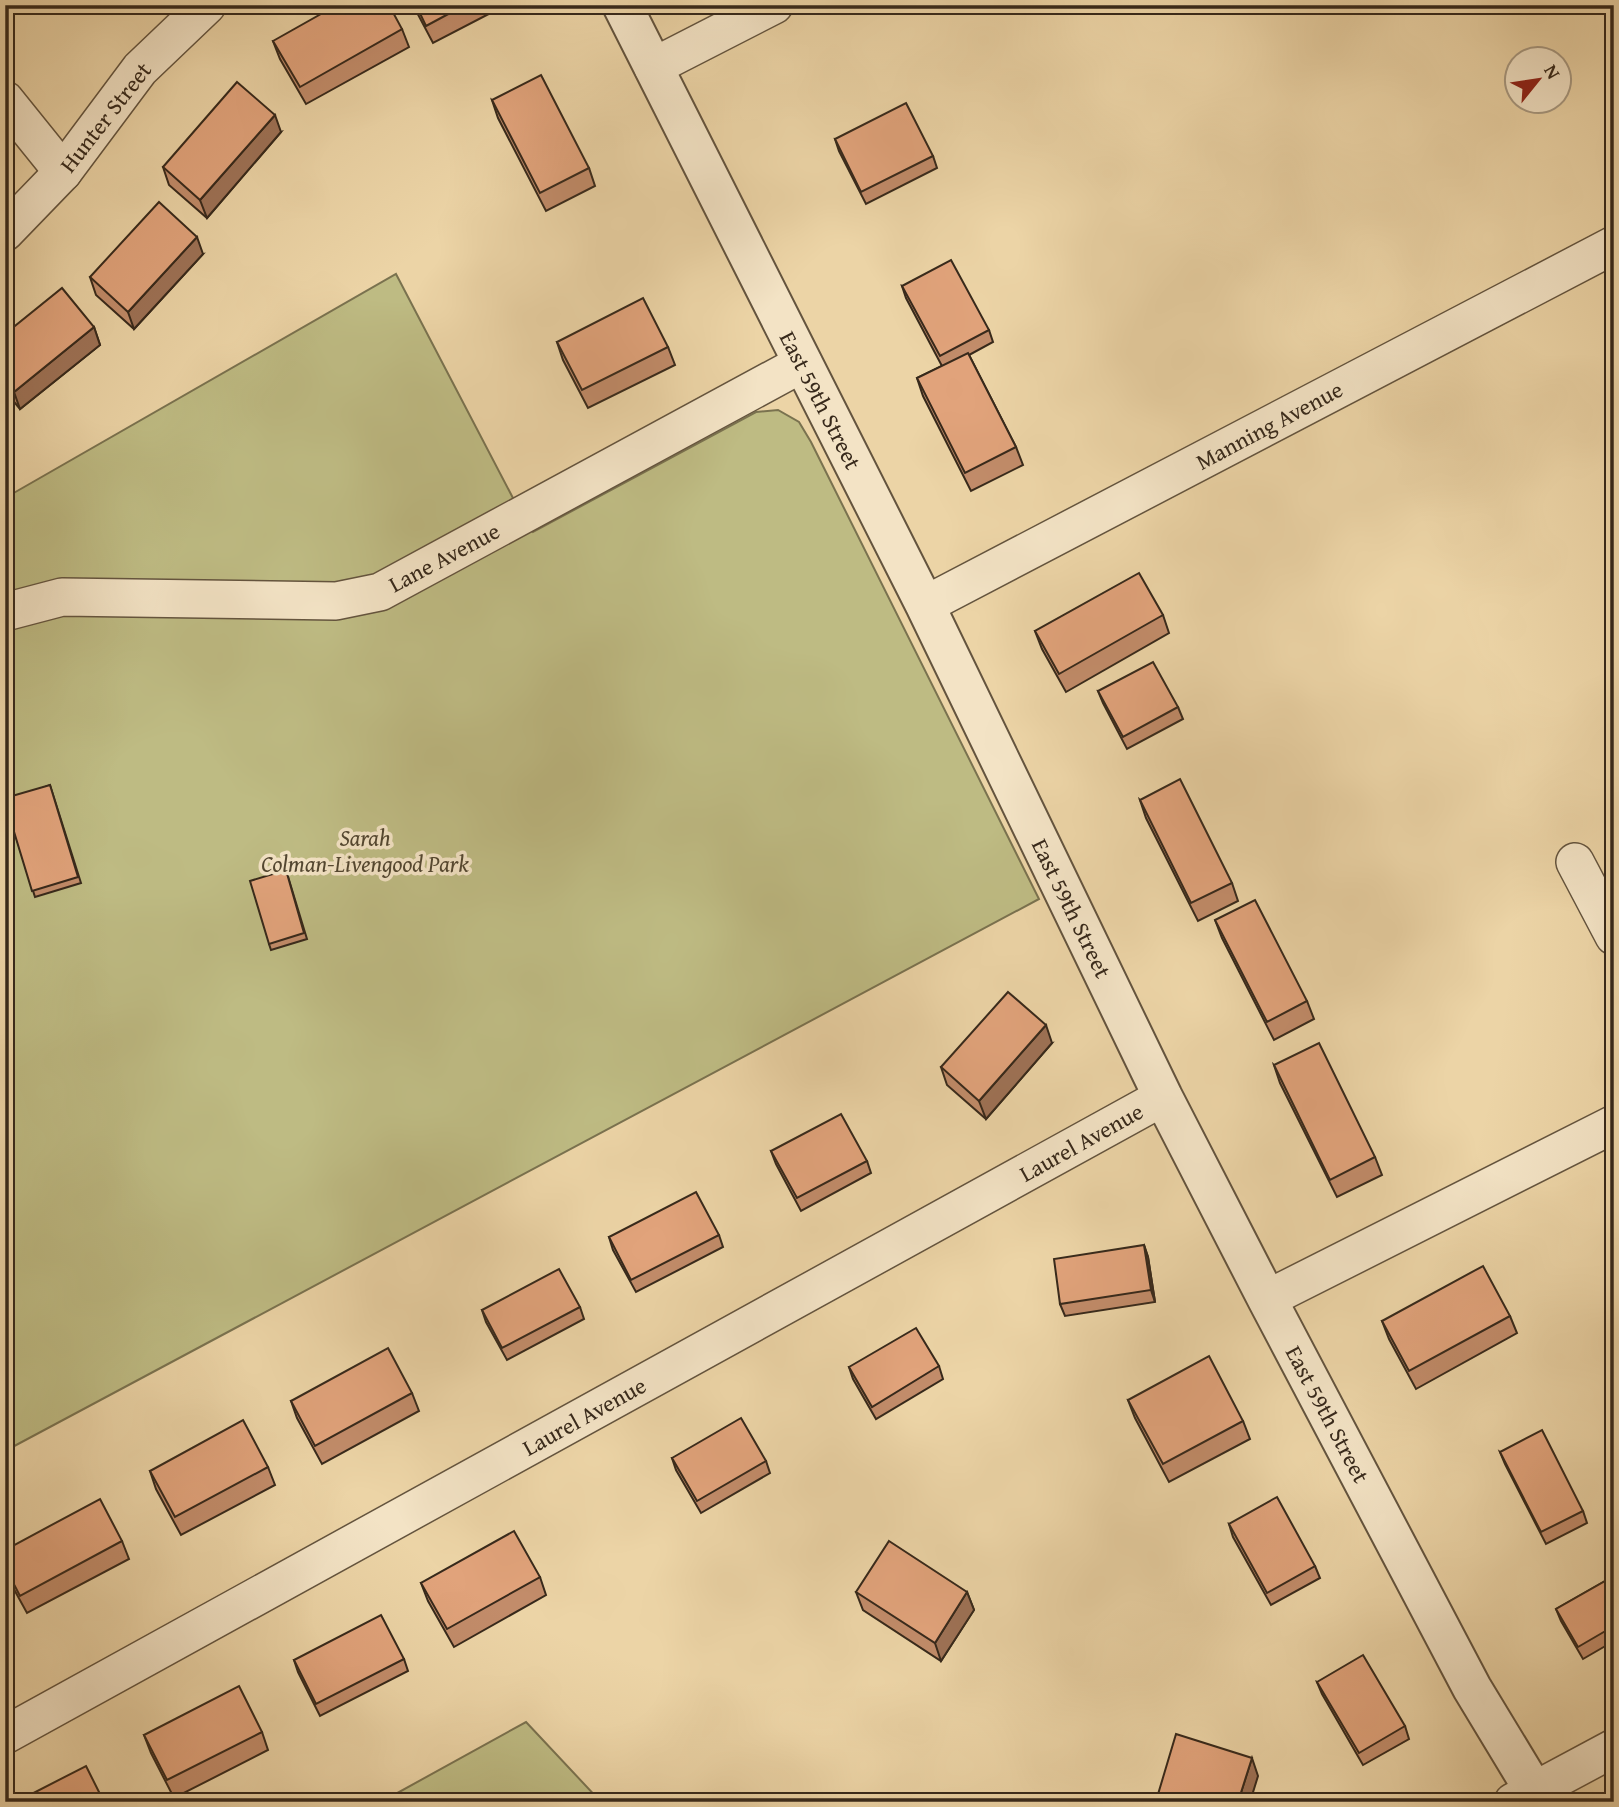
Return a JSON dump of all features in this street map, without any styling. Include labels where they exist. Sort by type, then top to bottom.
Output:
[{"type":"street","name":"Hunter Street","points":[[5,232],[63,172],[140,69],[207,5]]},
{"type":"street","name":"East 59th Street","points":[[622,5],[925,605],[1163,1097],[1529,1798]]},
{"type":"street","points":[[653,67],[774,5]]},
{"type":"street","points":[[5,100],[63,172]]},
{"type":"street","name":"Manning Avenue","points":[[925,605],[1614,245]]},
{"type":"street","name":"Lane Avenue","points":[[5,612],[62,597],[336,601],[380,592],[803,363]]},
{"type":"street","points":[[1575,862],[1614,936]]},
{"type":"street","name":"Laurel Avenue","points":[[5,1735],[1163,1097]]},
{"type":"street","points":[[1267,1299],[1614,1124]]},
{"type":"street","points":[[1529,1798],[1614,1748]]},
{"type":"green space","name":"Sarah Colman-Livengood Park","points":[[396,274],[533,532],[756,412],[778,410],[799,422],[1039,899],[5,1451],[5,498]]},
{"type":"green space","points":[[526,1722],[601,1802],[381,1802]]},
{"type":"building","points":[[337,5],[389,5],[402,29],[300,87],[273,41]]},
{"type":"building","points":[[416,5],[465,5],[426,26]]},
{"type":"building","points":[[541,75],[589,168],[540,193],[492,100]]},
{"type":"building","points":[[237,82],[275,115],[200,200],[163,167]]},
{"type":"building","points":[[906,103],[933,156],[861,192],[835,139]]},
{"type":"building","points":[[159,202],[197,237],[128,312],[90,277]]},
{"type":"building","points":[[951,260],[989,330],[940,356],[902,286]]},
{"type":"building","points":[[62,288],[94,327],[14,392],[5,381],[5,334]]},
{"type":"building","points":[[643,298],[668,347],[582,390],[557,342]]},
{"type":"building","points":[[968,353],[1016,447],[965,473],[917,378]]},
{"type":"building","points":[[1139,573],[1163,615],[1059,674],[1035,631]]},
{"type":"building","points":[[1153,662],[1178,707],[1123,737],[1098,691]]},
{"type":"building","points":[[1180,779],[1232,883],[1191,903],[1140,800]]},
{"type":"building","points":[[50,785],[78,877],[32,891],[5,798]]},
{"type":"building","points":[[286,870],[304,933],[269,944],[250,881]]},
{"type":"building","points":[[1255,900],[1307,1001],[1267,1022],[1215,920]]},
{"type":"building","points":[[1008,992],[1046,1025],[979,1101],[941,1067]]},
{"type":"building","points":[[1319,1043],[1375,1157],[1330,1180],[1274,1065]]},
{"type":"building","points":[[841,1114],[867,1161],[797,1198],[771,1151]]},
{"type":"building","points":[[696,1192],[719,1235],[631,1280],[609,1237]]},
{"type":"building","points":[[1144,1245],[1151,1290],[1060,1304],[1054,1259]]},
{"type":"building","points":[[1483,1266],[1510,1316],[1409,1371],[1382,1321]]},
{"type":"building","points":[[559,1269],[580,1307],[502,1348],[482,1310]]},
{"type":"building","points":[[916,1328],[939,1366],[872,1407],[849,1367]]},
{"type":"building","points":[[388,1348],[412,1393],[315,1446],[291,1401]]},
{"type":"building","points":[[1209,1356],[1243,1421],[1163,1464],[1128,1400]]},
{"type":"building","points":[[741,1418],[766,1461],[697,1501],[672,1458]]},
{"type":"building","points":[[243,1420],[268,1467],[175,1517],[150,1471]]},
{"type":"building","points":[[1542,1430],[1583,1511],[1541,1532],[1500,1452]]},
{"type":"building","points":[[1277,1497],[1315,1566],[1267,1593],[1229,1524]]},
{"type":"building","points":[[100,1499],[122,1541],[20,1596],[5,1567],[5,1550]]},
{"type":"building","points":[[514,1531],[540,1577],[447,1629],[421,1583]]},
{"type":"building","points":[[889,1541],[967,1592],[935,1643],[856,1592]]},
{"type":"building","points":[[1614,1576],[1614,1626],[1578,1647],[1556,1609]]},
{"type":"building","points":[[381,1615],[404,1659],[316,1704],[294,1660]]},
{"type":"building","points":[[1363,1655],[1405,1726],[1359,1753],[1317,1682]]},
{"type":"building","points":[[239,1686],[262,1732],[167,1780],[144,1735]]},
{"type":"building","points":[[1176,1734],[1252,1758],[1238,1802],[1156,1801]]},
{"type":"building","points":[[86,1766],[104,1802],[16,1802]]}]
